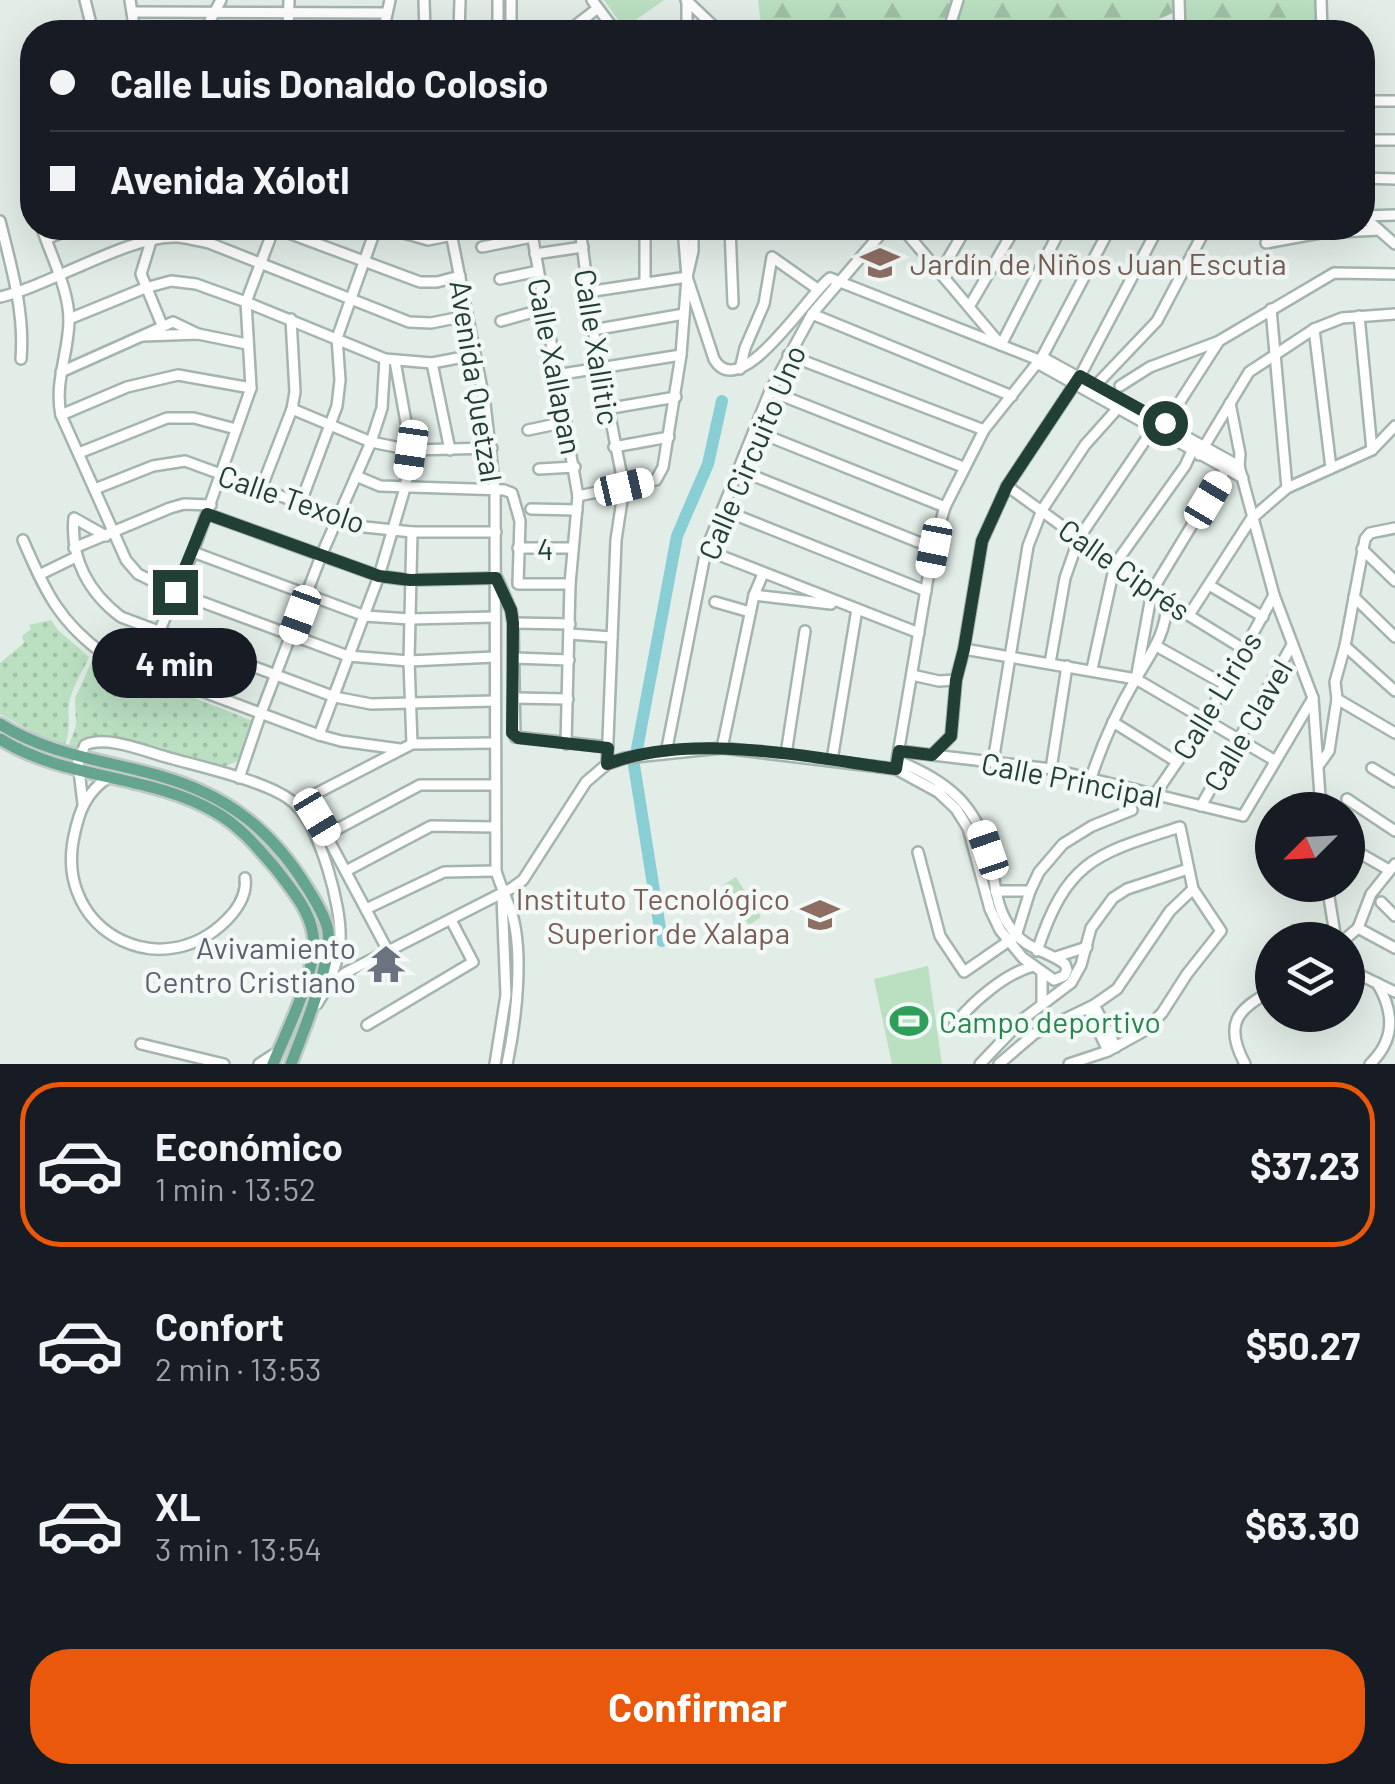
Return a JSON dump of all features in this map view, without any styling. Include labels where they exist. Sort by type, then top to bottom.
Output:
[{"type":"main road","points":[[0,724],[108,778],[163,791],[213,810],[243,832],[299,899],[314,936],[313,960],[273,1064]]},
{"type":"main road","points":[[0,739],[32,756],[161,776],[206,792],[249,818],[287,854],[314,897],[328,931],[323,970],[291,1064]]},
{"type":"main road","points":[[323,970],[328,988]]},
{"type":"street","points":[[130,0],[135,20]]},
{"type":"street","points":[[210,20],[222,0]]},
{"type":"street","points":[[385,20],[390,0]]},
{"type":"street","points":[[686,1],[707,20]]},
{"type":"street","points":[[134,12],[289,5],[387,13]]},
{"type":"street","points":[[0,220],[17,293],[23,336],[21,360]]},
{"type":"street","points":[[1375,226],[1395,244]]},
{"type":"street","points":[[1375,230],[1379,230]]},
{"type":"street","points":[[46,240],[69,319],[58,400],[111,535],[131,568],[175,592],[348,656],[409,661],[494,658]]},
{"type":"street","points":[[0,297],[151,240]]},
{"type":"street","points":[[151,240],[141,274],[162,325]]},
{"type":"street","points":[[193,240],[409,322],[432,323],[466,316]]},
{"type":"street","points":[[144,670],[193,552],[250,388],[246,302],[270,240]]},
{"type":"street","points":[[307,240],[420,282],[460,276]]},
{"type":"street","points":[[301,502],[332,425],[340,380],[337,338],[371,240]]},
{"type":"street","name":"Avenida Quetzal","points":[[454,240],[492,448],[496,532],[494,827],[496,871],[502,894]]},
{"type":"street","points":[[482,247],[505,240]]},
{"type":"street","name":"Calle Xallapan","points":[[532,240],[578,496],[570,584],[566,744]]},
{"type":"street","name":"Calle Xallitic","points":[[581,240],[599,368],[624,487],[616,540],[607,764]]},
{"type":"street","points":[[644,282],[645,240]]},
{"type":"street","points":[[685,240],[687,277],[718,368],[740,368],[778,341],[816,288],[830,278],[1040,360],[1161,427]]},
{"type":"street","points":[[578,496],[656,480],[663,467],[676,398],[693,240]]},
{"type":"street","points":[[730,240],[733,303]]},
{"type":"street","name":"Calle Circuito Uno","points":[[666,753],[706,550],[770,391],[812,314],[875,240]]},
{"type":"street","name":"Calle Circuito Uno","points":[[913,240],[1001,346]]},
{"type":"street","points":[[940,273],[959,240]]},
{"type":"street","points":[[970,307],[1009,240]]},
{"type":"street","points":[[1001,346],[1055,240]]},
{"type":"street","points":[[897,760],[916,676],[926,591],[944,507],[984,430],[1040,360],[1104,240]]},
{"type":"street","points":[[932,755],[951,736],[956,680],[982,541],[1007,486],[1078,380],[1152,240]]},
{"type":"street","points":[[1096,385],[1158,321],[1200,240]]},
{"type":"street","points":[[1266,243],[1282,240]]},
{"type":"street","points":[[535,254],[582,247]]},
{"type":"street","points":[[740,368],[744,348],[764,304],[772,257],[816,288]]},
{"type":"street","points":[[500,278],[538,271]]},
{"type":"street","points":[[1120,386],[1150,366],[1220,341],[1334,273],[1395,274]]},
{"type":"street","points":[[587,292],[687,277]]},
{"type":"street","points":[[69,319],[144,288],[170,282],[196,284],[390,360],[432,363],[474,355]]},
{"type":"street","points":[[501,321],[544,309]]},
{"type":"street","points":[[1272,309],[1287,488]]},
{"type":"street","points":[[593,330],[684,314]]},
{"type":"street","points":[[812,314],[1012,396]]},
{"type":"street","points":[[1092,669],[1115,564],[1250,372],[1314,329],[1359,316],[1395,314]]},
{"type":"street","points":[[1359,316],[1372,450]]},
{"type":"street","points":[[261,489],[292,409],[291,319]]},
{"type":"street","points":[[60,372],[162,325],[173,322],[198,334]]},
{"type":"street","points":[[1314,329],[1331,468]]},
{"type":"street","points":[[136,337],[198,334],[248,344]]},
{"type":"street","points":[[1050,663],[1065,578],[1079,538],[1220,341]]},
{"type":"street","points":[[788,355],[984,430]]},
{"type":"street","points":[[556,375],[681,356]]},
{"type":"street","points":[[240,778],[260,714],[321,556],[372,442],[390,360]]},
{"type":"street","points":[[319,735],[365,616],[406,488],[411,450],[390,360]]},
{"type":"street","points":[[432,363],[450,450]]},
{"type":"street","points":[[62,415],[127,387],[178,375],[250,388]]},
{"type":"street","points":[[1078,380],[1096,385],[1226,469],[1240,473]]},
{"type":"street","points":[[770,391],[963,467]]},
{"type":"street","points":[[606,408],[676,398]]},
{"type":"street","points":[[1230,403],[1251,519],[1274,595],[1313,698],[1320,792]]},
{"type":"street","points":[[992,762],[1028,546],[1042,510],[1084,445],[1119,407]]},
{"type":"street","points":[[292,409],[372,442],[411,450],[492,448]]},
{"type":"street","points":[[78,454],[167,418],[194,418],[236,429]]},
{"type":"street","points":[[528,430],[566,422]]},
{"type":"street","points":[[1189,615],[1251,519],[1287,488],[1372,450],[1395,426]]},
{"type":"street","points":[[755,431],[944,507]]},
{"type":"street","points":[[614,446],[668,438]]},
{"type":"street","points":[[1198,451],[1240,473]]},
{"type":"street","name":"Calle Texolo","points":[[95,489],[168,462],[185,460],[366,527],[412,532],[496,532]]},
{"type":"street","points":[[540,469],[575,467]]},
{"type":"street","points":[[1136,678],[1152,591],[1226,469]]},
{"type":"street","points":[[739,470],[934,548]]},
{"type":"street","points":[[356,476],[380,486],[512,494],[520,521],[518,584],[570,584]]},
{"type":"street","name":"Calle Ciprés","points":[[1007,486],[1167,602],[1245,650]]},
{"type":"street","points":[[38,575],[111,535],[184,504],[209,509],[379,576],[410,580],[496,578],[513,623],[512,733],[528,740],[608,748]]},
{"type":"street","points":[[532,509],[577,510]]},
{"type":"street","points":[[724,510],[926,591]]},
{"type":"street","points":[[111,535],[74,518],[75,553],[103,604],[121,617],[335,698],[371,704],[494,701]]},
{"type":"street","points":[[1319,764],[1329,751],[1337,699],[1335,682],[1362,549],[1370,533],[1394,529]]},
{"type":"street","points":[[412,532],[412,744]]},
{"type":"street","points":[[23,540],[52,604],[85,641],[105,656],[319,735],[400,749]]},
{"type":"street","name":"4","points":[[518,548],[573,548]]},
{"type":"street","points":[[1362,549],[1395,581]]},
{"type":"street","points":[[706,550],[919,634]]},
{"type":"street","points":[[193,552],[365,616],[495,617]]},
{"type":"street","points":[[722,748],[754,595],[763,574]]},
{"type":"street","points":[[1209,585],[1262,617]]},
{"type":"street","points":[[754,595],[844,605]]},
{"type":"street","name":"Calle Lirios","points":[[1156,794],[1204,721],[1274,595]]},
{"type":"street","points":[[1354,597],[1395,637]]},
{"type":"street","points":[[715,602],[750,612]]},
{"type":"street","points":[[1091,778],[1113,722],[1158,647],[1167,602]]},
{"type":"street","points":[[832,760],[857,609]]},
{"type":"street","points":[[513,623],[612,637]]},
{"type":"street","points":[[786,754],[805,630]]},
{"type":"street","name":"Calle Clavel","points":[[1201,806],[1292,645]]},
{"type":"street","points":[[1345,646],[1395,691]]},
{"type":"street","points":[[1158,647],[1224,684]]},
{"type":"street","points":[[964,649],[1136,678],[1236,741],[1274,760],[1313,698]]},
{"type":"street","points":[[514,658],[569,660]]},
{"type":"street","points":[[1052,769],[1067,666]]},
{"type":"street","points":[[916,676],[956,680]]},
{"type":"street","points":[[514,698],[568,699]]},
{"type":"street","points":[[1337,699],[1395,733]]},
{"type":"street","points":[[1113,722],[1177,762]]},
{"type":"street","points":[[246,878],[240,905],[203,940],[153,950],[133,947],[108,932],[91,917],[74,882],[72,848],[83,804],[75,762],[84,745],[99,742],[136,748],[240,778],[296,804],[320,845],[340,936],[328,988],[308,1019]]},
{"type":"street","points":[[296,804],[412,744],[494,743]]},
{"type":"street","name":"Calle Principal","points":[[607,764],[625,758],[722,748],[832,760],[897,760],[932,755],[1052,769],[1243,816],[1274,760]]},
{"type":"street","points":[[897,760],[943,783],[972,813],[988,850],[996,891],[1022,964]]},
{"type":"street","points":[[897,760],[956,808],[968,828],[990,909],[1012,939],[1056,957],[1066,968],[1064,976],[1054,980],[1033,966],[1022,964]]},
{"type":"street","points":[[328,988],[345,973],[523,880],[586,782],[607,764]]},
{"type":"street","points":[[1372,768],[1395,782]]},
{"type":"street","points":[[83,804],[108,778]]},
{"type":"street","points":[[328,834],[420,784],[494,786]]},
{"type":"street","points":[[307,799],[388,951]]},
{"type":"street","points":[[918,852],[940,936],[964,972],[1012,939],[1039,872],[1063,844],[1092,826],[1132,810]]},
{"type":"street","points":[[1365,810],[1395,831]]},
{"type":"street","points":[[346,871],[431,826],[494,827]]},
{"type":"street","points":[[1037,951],[1058,896],[1072,876],[1117,847],[1180,827],[1193,888],[1221,931],[1162,1014],[1144,1031],[1112,1049],[1069,1064]]},
{"type":"street","points":[[1360,922],[1371,894],[1392,867],[1365,854]]},
{"type":"street","points":[[980,1064],[1023,1018],[1071,982],[1088,948],[1091,928],[1112,898],[1188,869]]},
{"type":"street","points":[[366,909],[444,872],[496,871]]},
{"type":"street","points":[[999,1064],[1034,1034],[1117,989],[1170,911],[1193,888]]},
{"type":"street","points":[[996,891],[1030,890]]},
{"type":"street","points":[[495,1064],[506,995],[502,894]]},
{"type":"street","points":[[502,894],[510,908],[517,968],[516,1023],[508,1064]]},
{"type":"street","points":[[1380,902],[1395,916]]},
{"type":"street","points":[[366,1025],[473,962],[451,920]]},
{"type":"street","points":[[1365,932],[1395,948]]},
{"type":"street","points":[[1056,957],[1088,948]]},
{"type":"street","points":[[955,1024],[1022,964]]},
{"type":"street","points":[[1042,974],[1042,1005]]},
{"type":"street","points":[[1365,977],[1395,992]]},
{"type":"street","points":[[1370,1064],[1384,1052],[1394,1030],[1390,1004],[1377,983]]},
{"type":"street","points":[[1244,1064],[1235,1024],[1241,1011],[1255,1002]]},
{"type":"street","points":[[1091,1006],[1112,1049]]},
{"type":"street","points":[[141,1044],[224,1064]]},
{"type":"street","points":[[259,1064],[278,1051]]},
{"type":"green space","points":[[604,0],[664,0],[635,20],[618,20]]},
{"type":"green space","points":[[758,0],[1323,0],[1324,20],[1185,20],[1183,8],[1158,20],[760,20]]},
{"type":"green space","points":[[51,620],[89,657],[70,698],[65,745],[48,741],[0,714],[0,663],[24,643],[22,636],[31,629],[29,625]]},
{"type":"green space","points":[[93,658],[253,721],[240,760],[221,768],[145,750],[83,743],[73,750],[68,748],[76,725],[75,699]]},
{"type":"green space","points":[[736,877],[761,917],[749,925],[723,885]]},
{"type":"green space","name":"Campo deportivo","points":[[928,966],[942,1064],[892,1064],[874,979]]},
{"type":"waterway","points":[[637,749],[677,536],[708,464],[722,401]]},
{"type":"waterway","points":[[634,765],[662,941]]},
{"type":"place","name":"Jardín de Niños Juan Escutia","points":[[880,263]]},
{"type":"place","name":"Instituto Tecnológico Superior de Xalapa","points":[[820,915]]},
{"type":"place","name":"Avivamiento Centro Cristiano","points":[[386,964]]},
{"type":"place","name":"Campo deportivo","points":[[909,1021]]},
{"type":"route","points":[[175,592],[207,514],[379,576],[410,580],[496,578],[513,623],[512,733],[518,738],[608,748],[607,764],[625,758],[722,748],[896,769],[899,751],[932,755],[951,736],[956,680],[982,541],[1007,486],[1080,376],[1165,423]]}]
